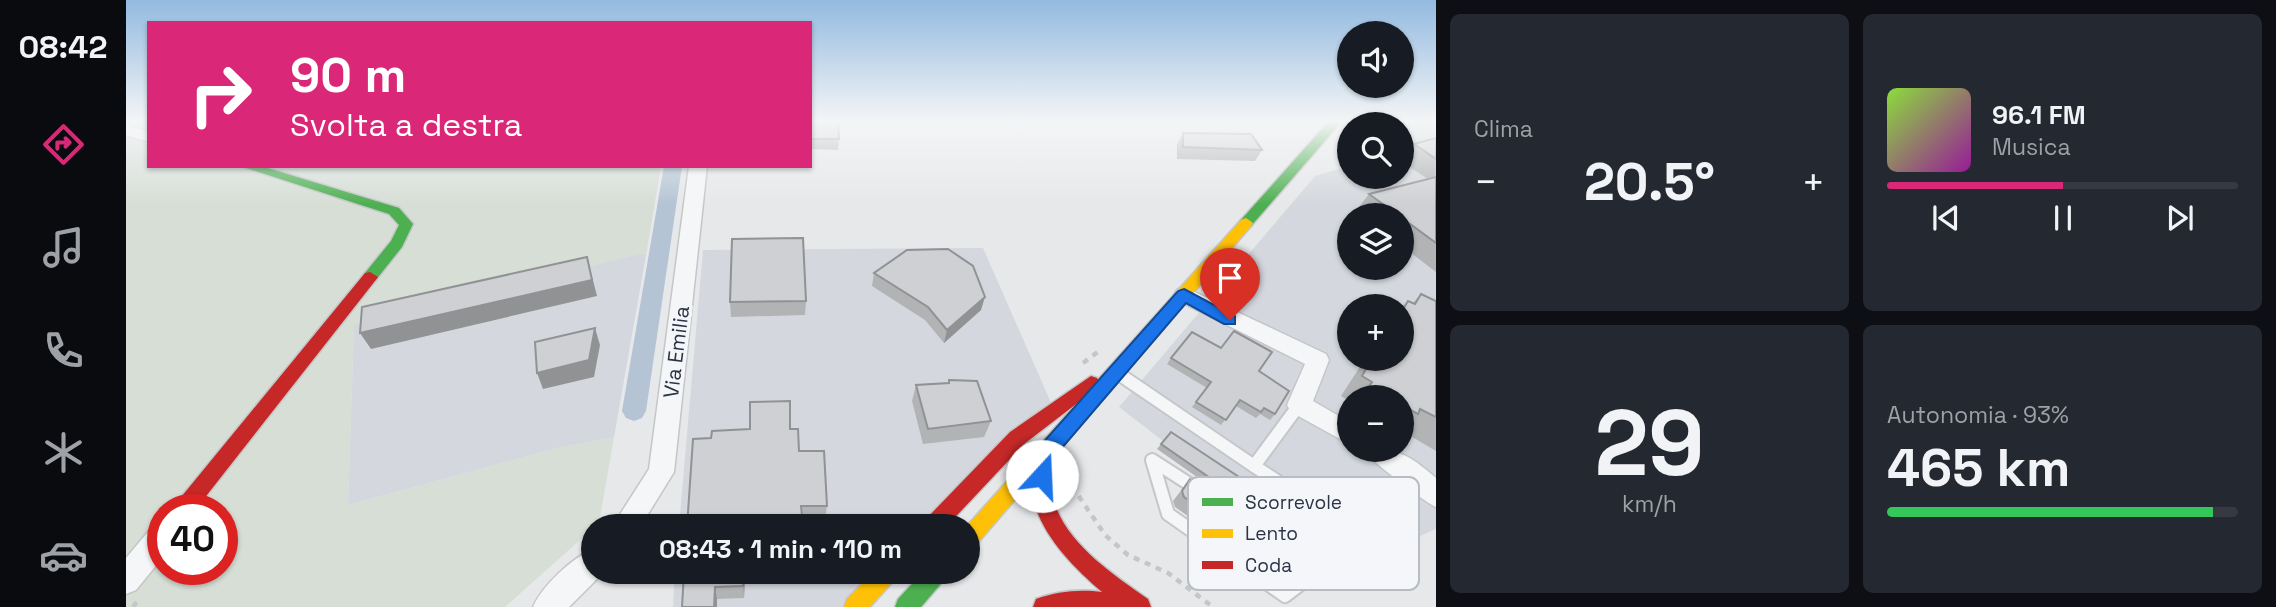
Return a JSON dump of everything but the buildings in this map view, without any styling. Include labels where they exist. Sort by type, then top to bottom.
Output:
[{"type":"street","points":[[980,526],[1312,148]]},
{"type":"street","points":[[196,494],[397,243],[406,224],[394,211],[253,168]]},
{"type":"street","name":"Via Emilia","points":[[636,514],[661,472],[698,168]]},
{"type":"street","points":[[1184,295],[1230,320],[1264,331],[1318,360],[1299,405],[1337,428]]},
{"type":"street","points":[[944,514],[1017,438],[1140,345]]},
{"type":"street","points":[[1046,453],[1041,493],[1056,529],[1107,584],[1140,607]]},
{"type":"street","points":[[1395,462],[1416,477]]},
{"type":"street","points":[[1419,480],[1436,495]]},
{"type":"street","points":[[126,580],[147,554]]},
{"type":"street","points":[[548,607],[581,575]]},
{"type":"street","points":[[855,607],[877,584]]},
{"type":"street","points":[[906,607],[928,584]]},
{"type":"street","points":[[1044,607],[1084,600],[1130,607]]},
{"type":"lane","points":[[1116,372],[1270,477]]},
{"type":"lane","points":[[1254,466],[1299,405]]},
{"type":"lane","points":[[1188,483],[1152,460],[1168,514],[1188,528]]},
{"type":"lane","points":[[1404,477],[1407,469]]},
{"type":"lane","points":[[1276,590],[1285,596],[1293,590]]},
{"type":"path","points":[[1065,475],[1105,535],[1128,555],[1168,573],[1188,588]]},
{"type":"path","points":[[1190,590],[1213,607]]},
{"type":"shaded area","points":[[126,148],[147,148],[147,168],[661,168],[646,255],[635,255],[354,325],[348,505],[558,448],[614,437],[601,514],[581,514],[581,539],[505,607],[126,607]]},
{"type":"shaded area","points":[[1414,148],[1436,148],[1436,529],[1419,537],[1419,477],[1210,477],[1119,407],[1315,176],[1337,170],[1337,189],[1414,189]]},
{"type":"shaded area","points":[[983,248],[1052,405],[951,514],[680,514],[703,250]]},
{"type":"shaded area","points":[[635,255],[646,255],[614,437],[558,448],[348,505],[354,324]]},
{"type":"shaded area","points":[[674,584],[886,584],[865,607],[673,607]]},
{"type":"waterway","points":[[634,411],[673,168]]},
{"type":"traffic: fast","points":[[1246,223],[1312,148]]},
{"type":"traffic: fast","points":[[253,168],[394,211],[406,224],[397,243],[370,277]]},
{"type":"traffic: fast","points":[[906,607],[927,584]]},
{"type":"traffic: slow","points":[[980,525],[1246,223]]},
{"type":"traffic: slow","points":[[855,607],[877,584]]},
{"type":"traffic: jam","points":[[196,494],[370,277]]},
{"type":"traffic: jam","points":[[944,514],[1017,438],[1091,383]]},
{"type":"traffic: jam","points":[[1046,453],[1041,490],[1054,526],[1079,557],[1140,607]]},
{"type":"traffic: jam","points":[[1044,607],[1084,600],[1130,607]]},
{"type":"route","points":[[1042,476],[1046,453],[1184,295],[1230,320]]}]
